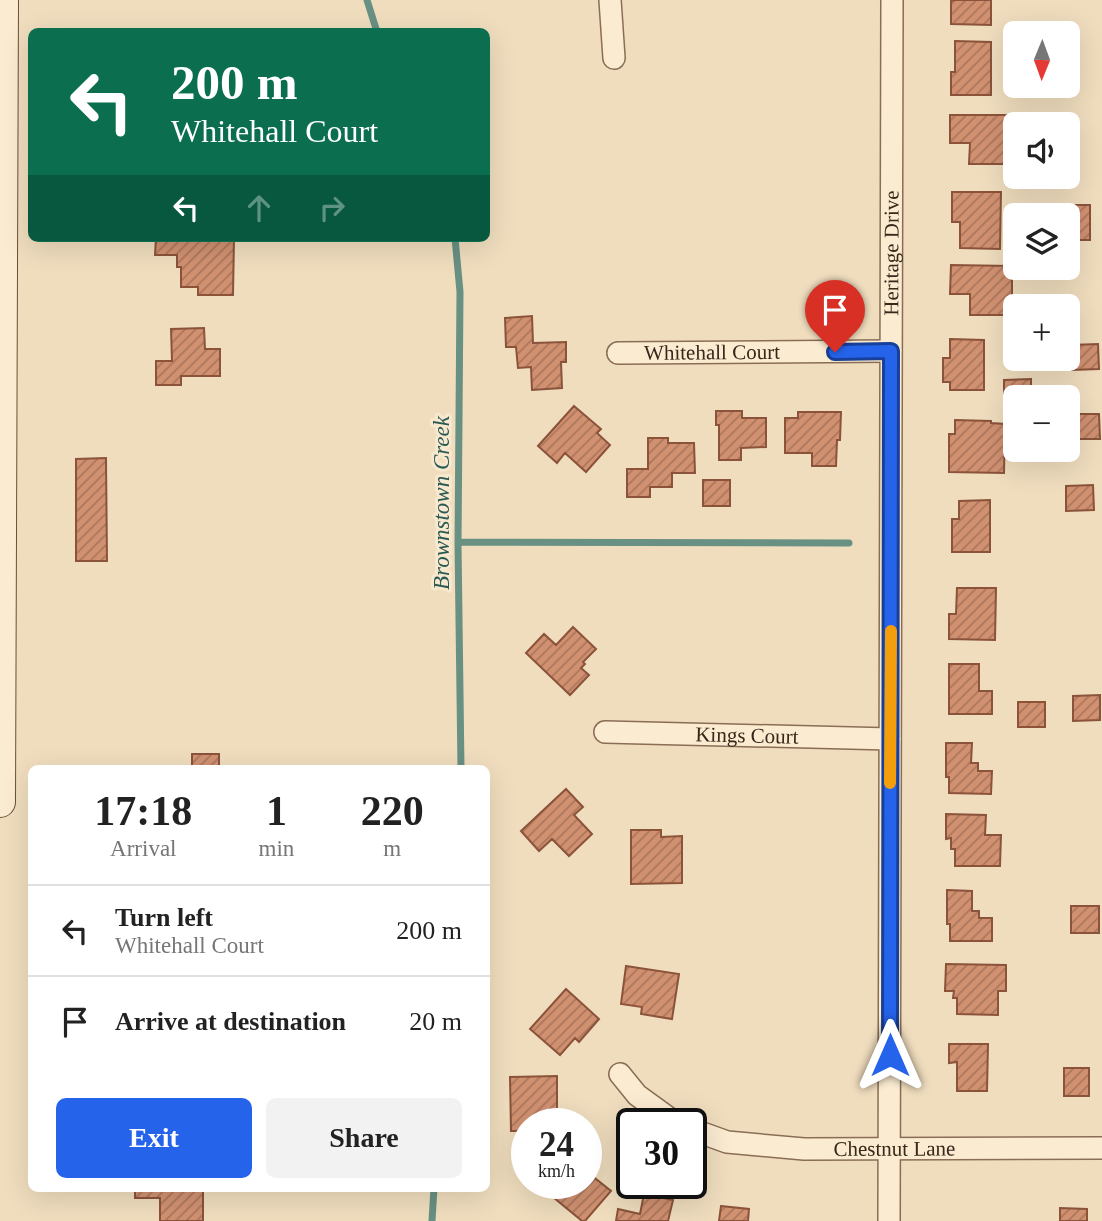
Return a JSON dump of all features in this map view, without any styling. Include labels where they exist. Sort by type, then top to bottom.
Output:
[{"type":"street","points":[[0,802],[3,0]]},
{"type":"street","points":[[610,0],[614,58]]},
{"type":"street","name":"Heritage Drive","points":[[889,1221],[892,0]]},
{"type":"street","name":"Whitehall Court","points":[[618,353],[891,351]]},
{"type":"street","name":"Kings Court","points":[[604,732],[890,738]]},
{"type":"street","points":[[620,1074],[637,1095],[655,1108]]},
{"type":"street","name":"Chestnut Lane","points":[[707,1135],[727,1142],[804,1149],[1102,1148]]},
{"type":"building","points":[[991,0],[991,25],[951,24],[951,1]]},
{"type":"building","points":[[955,41],[991,42],[991,95],[951,95],[951,72],[955,72]]},
{"type":"building","points":[[950,115],[1003,115],[1003,164],[969,164],[970,143],[950,143]]},
{"type":"building","points":[[952,192],[1001,192],[1000,249],[960,248],[960,222],[952,222]]},
{"type":"building","points":[[1080,205],[1090,205],[1090,240],[1080,240]]},
{"type":"building","points":[[156,242],[234,242],[233,295],[198,295],[198,287],[181,287],[181,267],[177,267],[177,255],[155,255]]},
{"type":"building","points":[[951,265],[1003,266],[1003,280],[1012,280],[1012,294],[1003,294],[1003,315],[970,315],[970,294],[950,294]]},
{"type":"building","points":[[532,316],[533,343],[566,342],[566,362],[561,362],[562,388],[532,390],[531,367],[518,368],[516,347],[506,347],[505,318]]},
{"type":"building","points":[[204,328],[205,349],[220,349],[220,376],[181,376],[181,385],[156,385],[156,361],[172,361],[171,329]]},
{"type":"building","points":[[950,339],[984,340],[984,390],[950,390],[950,382],[943,382],[943,358],[950,358]]},
{"type":"building","points":[[1098,344],[1099,369],[1080,370],[1080,345]]},
{"type":"building","points":[[1031,379],[1031,385],[1004,385],[1004,380]]},
{"type":"building","points":[[574,406],[601,429],[597,433],[610,445],[586,472],[565,453],[557,463],[538,446]]},
{"type":"building","points":[[716,411],[742,411],[742,418],[766,418],[766,447],[741,448],[741,460],[719,460],[719,425],[716,425]]},
{"type":"building","points":[[798,412],[841,412],[836,466],[812,466],[812,453],[785,453],[785,418],[798,418]]},
{"type":"building","points":[[1080,414],[1099,414],[1100,439],[1080,439]]},
{"type":"building","points":[[955,420],[1003,424],[1004,473],[949,472],[949,434],[955,434]]},
{"type":"building","points":[[648,438],[668,438],[668,443],[694,443],[695,473],[672,473],[672,487],[650,487],[650,497],[627,497],[627,469],[648,469]]},
{"type":"building","points":[[106,458],[107,561],[76,561],[76,459]]},
{"type":"building","points":[[703,480],[730,480],[730,506],[703,506]]},
{"type":"building","points":[[1093,485],[1094,510],[1066,511],[1066,486]]},
{"type":"building","points":[[990,500],[990,552],[952,552],[952,519],[959,519],[959,501]]},
{"type":"building","points":[[957,588],[996,588],[995,640],[949,639],[949,614],[956,614]]},
{"type":"building","points":[[573,627],[596,649],[583,662],[585,664],[581,668],[589,675],[570,695],[526,653],[544,634],[556,645]]},
{"type":"building","points":[[949,664],[979,664],[979,691],[992,691],[992,714],[949,714]]},
{"type":"building","points":[[1100,695],[1100,720],[1073,721],[1073,696]]},
{"type":"building","points":[[1018,702],[1045,702],[1045,727],[1018,727]]},
{"type":"building","points":[[946,743],[972,743],[971,763],[978,763],[978,771],[992,771],[991,794],[949,793]]},
{"type":"building","points":[[192,754],[219,754],[219,765],[192,765]]},
{"type":"building","points":[[566,789],[583,807],[574,815],[592,834],[569,856],[552,839],[539,851],[521,831]]},
{"type":"building","points":[[946,814],[986,815],[985,835],[1001,835],[1000,866],[955,866],[955,849],[951,849],[951,838],[946,839]]},
{"type":"building","points":[[631,830],[661,830],[661,837],[682,836],[682,883],[631,884]]},
{"type":"building","points":[[947,890],[972,891],[972,911],[979,911],[979,918],[992,918],[992,941],[950,941]]},
{"type":"building","points":[[1071,906],[1099,906],[1099,933],[1071,933]]},
{"type":"building","points":[[946,964],[1006,965],[1006,991],[998,991],[998,1015],[957,1014],[954,991],[945,991]]},
{"type":"building","points":[[626,966],[679,974],[672,1019],[641,1014],[642,1007],[621,1004]]},
{"type":"building","points":[[566,989],[599,1019],[579,1042],[575,1038],[560,1055],[530,1029]]},
{"type":"building","points":[[949,1044],[988,1044],[987,1091],[957,1091],[957,1062],[949,1063]]},
{"type":"building","points":[[1064,1068],[1089,1068],[1089,1096],[1064,1096]]},
{"type":"building","points":[[557,1076],[557,1108],[511,1108],[511,1131],[510,1077]]},
{"type":"building","points":[[602,1184],[611,1191],[585,1221],[555,1199],[602,1199]]},
{"type":"building","points":[[135,1192],[203,1192],[203,1221],[160,1221],[160,1198],[135,1198]]},
{"type":"building","points":[[643,1199],[673,1200],[668,1221],[616,1221],[618,1209],[640,1214]]},
{"type":"building","points":[[721,1206],[749,1209],[748,1221],[719,1221]]},
{"type":"building","points":[[1060,1208],[1087,1209],[1087,1221],[1060,1221]]},
{"type":"waterway","name":"Brownstown Creek","points":[[367,0],[376,28]]},
{"type":"waterway","name":"Brownstown Creek","points":[[455,242],[460,292],[458,544],[461,765]]},
{"type":"waterway","points":[[458,542],[849,543]]},
{"type":"waterway","name":"Brownstown Creek","points":[[432,1221],[434,1192]]},
{"type":"slow traffic","points":[[890,783],[891,631]]},
{"type":"route","points":[[835,352],[891,351],[890,1055]]}]
